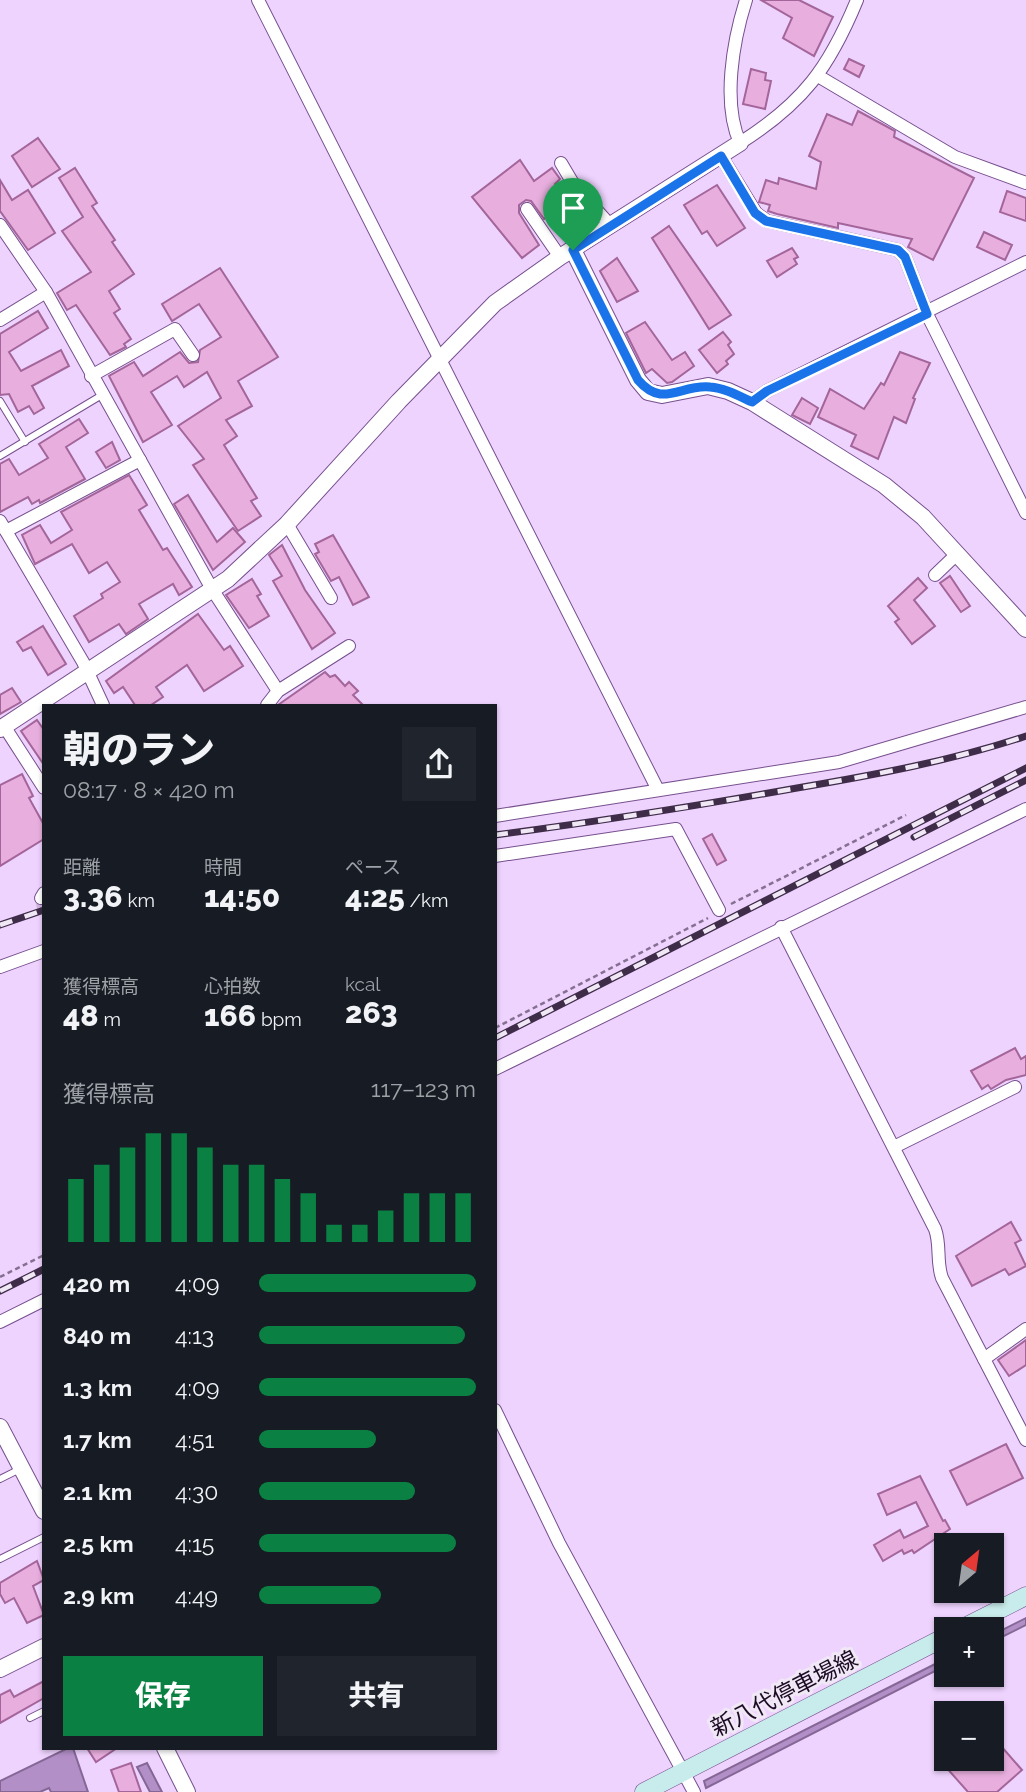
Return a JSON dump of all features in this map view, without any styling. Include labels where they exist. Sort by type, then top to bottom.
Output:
[{"type":"main road","points":[[984,1617],[1026,1595]]},
{"type":"main road","name":"新八代停車場線","points":[[644,1792],[934,1643]]},
{"type":"street","points":[[258,0],[657,790]]},
{"type":"street","points":[[740,143],[733,128],[733,74],[739,23],[746,0]]},
{"type":"street","points":[[42,785],[2,728],[228,579],[287,524],[440,358],[495,303],[610,225],[769,125],[798,100],[818,76],[844,31],[857,0]]},
{"type":"street","points":[[818,76],[955,157],[1026,183]]},
{"type":"street","points":[[721,156],[755,213],[766,221],[898,250],[905,257],[927,314],[1026,513]]},
{"type":"street","points":[[561,163],[574,185],[610,225]]},
{"type":"street","points":[[527,209],[567,253],[638,380],[648,392],[662,395],[708,386],[752,402],[905,499],[1026,629]]},
{"type":"street","points":[[0,225],[46,292],[212,589],[278,691]]},
{"type":"street","points":[[752,402],[767,391],[927,314],[1026,262]]},
{"type":"street","points":[[0,320],[46,292]]},
{"type":"street","points":[[91,376],[174,329],[192,355]]},
{"type":"street","points":[[103,704],[88,673],[3,526],[139,460]]},
{"type":"street","points":[[287,524],[331,598]]},
{"type":"street","points":[[935,575],[958,553]]},
{"type":"street","points":[[268,704],[278,691],[349,646]]},
{"type":"street","points":[[497,816],[839,762],[1026,707]]},
{"type":"street","points":[[497,1068],[1026,809]]},
{"type":"street","points":[[497,856],[676,829],[719,909]]},
{"type":"street","points":[[781,927],[935,1228],[939,1241],[937,1265],[942,1278],[1026,1440]]},
{"type":"street","points":[[0,967],[42,952]]},
{"type":"street","points":[[894,1147],[1015,1087]]},
{"type":"street","points":[[0,1322],[42,1301]]},
{"type":"street","points":[[984,1359],[1026,1329]]},
{"type":"street","points":[[497,1414],[559,1543],[694,1792]]},
{"type":"street","points":[[0,1427],[42,1507]]},
{"type":"street","points":[[0,1670],[42,1648]]},
{"type":"street","points":[[166,1750],[187,1792]]},
{"type":"lane","points":[[0,456],[102,395]]},
{"type":"lane","points":[[0,401],[25,442]]},
{"type":"lane","points":[[0,1479],[22,1468]]},
{"type":"lane","points":[[0,1559],[42,1538]]},
{"type":"lane","points":[[30,1718],[42,1711]]},
{"type":"path","points":[[497,1027],[719,909],[906,815]]},
{"type":"path","points":[[0,1277],[42,1256]]},
{"type":"shaded area","points":[[1026,1618],[1026,1625],[1004,1636],[1004,1629]]},
{"type":"shaded area","points":[[934,1665],[934,1672],[706,1788],[704,1781]]},
{"type":"shaded area","points":[[64,1750],[74,1750],[88,1792],[51,1792],[49,1788],[40,1792],[0,1792],[0,1781]]},
{"type":"shaded area","points":[[147,1763],[162,1792],[150,1792],[137,1767]]},
{"type":"building","points":[[761,0],[799,0],[833,17],[814,56],[783,38],[792,18]]},
{"type":"building","points":[[849,59],[864,66],[859,77],[844,69]]},
{"type":"building","points":[[751,69],[766,73],[765,80],[771,81],[765,109],[743,104]]},
{"type":"building","points":[[858,111],[895,131],[894,137],[974,178],[933,260],[908,247],[912,239],[838,223],[838,228],[777,214],[768,211],[770,205],[759,202],[766,180],[778,184],[779,178],[816,189],[821,162],[809,156],[827,114],[852,125]]},
{"type":"building","points":[[38,138],[60,169],[32,187],[12,156]]},
{"type":"building","points":[[520,160],[534,181],[552,168],[560,179],[555,184],[569,199],[544,219],[531,201],[526,200],[519,205],[519,213],[539,245],[522,258],[472,197]]},
{"type":"building","points":[[75,168],[97,203],[92,206],[115,240],[112,242],[134,274],[109,291],[120,309],[114,313],[131,339],[124,344],[126,347],[110,355],[76,305],[67,310],[57,293],[91,272],[62,231],[83,217],[59,178]]},
{"type":"building","points":[[0,180],[12,200],[28,190],[55,233],[28,250],[0,211]]},
{"type":"building","points":[[717,185],[745,228],[717,246],[707,231],[702,234],[684,205]]},
{"type":"building","points":[[1007,191],[1026,198],[1026,221],[1000,212]]},
{"type":"building","points":[[669,226],[731,315],[709,329],[652,238]]},
{"type":"building","points":[[984,232],[1012,245],[1005,260],[977,247]]},
{"type":"building","points":[[792,248],[798,257],[794,259],[797,264],[777,277],[767,261]]},
{"type":"building","points":[[617,258],[638,291],[617,302],[600,271]]},
{"type":"building","points":[[220,268],[278,357],[238,381],[252,406],[226,420],[237,436],[224,445],[257,498],[251,501],[261,516],[238,531],[193,465],[204,459],[178,426],[221,398],[207,372],[184,387],[177,376],[151,392],[172,425],[143,442],[109,376],[134,362],[143,376],[180,352],[189,363],[198,362],[200,350],[221,337],[199,304],[172,321],[162,304]]},
{"type":"building","points":[[38,311],[48,328],[9,352],[21,371],[61,350],[69,366],[32,386],[44,408],[34,414],[29,406],[18,412],[9,394],[0,395],[0,334]]},
{"type":"building","points":[[645,322],[672,360],[685,352],[694,366],[667,383],[652,369],[646,373],[626,333]]},
{"type":"building","points":[[723,332],[731,342],[728,345],[734,354],[726,361],[728,364],[717,373],[699,350]]},
{"type":"building","points":[[900,352],[930,363],[913,398],[915,399],[906,423],[894,417],[878,459],[851,446],[856,435],[818,417],[830,389],[864,409],[881,383],[884,385]]},
{"type":"building","points":[[802,398],[818,408],[810,424],[792,415]]},
{"type":"building","points":[[79,419],[88,433],[66,447],[85,479],[40,503],[39,500],[32,504],[28,497],[0,512],[0,464],[9,459],[19,475],[48,458],[39,444]]},
{"type":"building","points":[[112,442],[120,460],[106,468],[96,452]]},
{"type":"building","points":[[129,475],[147,505],[139,510],[163,550],[167,548],[192,587],[179,595],[173,584],[139,604],[148,619],[126,634],[119,624],[89,642],[74,616],[103,598],[101,594],[120,582],[107,562],[89,573],[72,544],[35,564],[22,535],[40,525],[51,543],[72,530],[61,512]]},
{"type":"building","points":[[188,495],[217,542],[233,528],[245,542],[213,570],[174,504]]},
{"type":"building","points":[[333,535],[369,597],[353,605],[339,577],[331,581],[315,554],[319,552],[315,544]]},
{"type":"building","points":[[282,545],[305,590],[335,633],[312,649],[273,581],[282,576],[269,555]]},
{"type":"building","points":[[950,576],[970,606],[961,612],[940,583]]},
{"type":"building","points":[[918,578],[927,588],[914,600],[935,626],[912,644],[895,622],[899,619],[888,606]]},
{"type":"building","points":[[252,579],[261,594],[257,596],[269,616],[249,628],[226,595]]},
{"type":"building","points":[[198,614],[224,650],[230,646],[243,666],[204,691],[187,665],[156,687],[163,697],[152,704],[134,704],[123,687],[114,693],[106,681]]},
{"type":"building","points":[[43,626],[66,664],[48,675],[31,647],[23,651],[17,642]]},
{"type":"building","points":[[325,672],[330,677],[335,675],[345,686],[349,682],[358,691],[353,695],[362,704],[279,704]]},
{"type":"building","points":[[12,688],[21,702],[0,714],[0,695]]},
{"type":"building","points":[[37,720],[42,727],[42,762],[21,731]]},
{"type":"building","points":[[22,774],[33,796],[29,798],[42,821],[42,840],[0,866],[0,785]]},
{"type":"building","points":[[712,834],[726,860],[717,865],[703,839]]},
{"type":"building","points":[[1015,1048],[1021,1059],[1026,1056],[1026,1075],[1006,1080],[991,1089],[988,1085],[982,1089],[971,1071]]},
{"type":"building","points":[[1011,1222],[1021,1240],[1015,1243],[1026,1266],[1009,1275],[1005,1269],[972,1286],[956,1256]]},
{"type":"building","points":[[1026,1340],[1026,1365],[1009,1376],[998,1360]]},
{"type":"building","points":[[1006,1444],[1023,1478],[967,1505],[950,1471]]},
{"type":"building","points":[[920,1476],[943,1521],[945,1520],[950,1529],[944,1533],[934,1533],[934,1540],[914,1553],[912,1550],[904,1554],[902,1550],[883,1561],[874,1545],[900,1530],[904,1538],[928,1526],[916,1502],[887,1515],[878,1494]]},
{"type":"building","points":[[37,1561],[42,1581],[33,1586],[42,1616],[27,1623],[14,1598],[5,1603],[0,1594],[0,1583]]},
{"type":"building","points":[[42,1682],[42,1699],[0,1723],[0,1695],[10,1690],[14,1697]]},
{"type":"building","points":[[1004,1749],[1022,1770],[997,1792],[968,1792],[949,1771],[1004,1771]]},
{"type":"building","points":[[88,1750],[114,1750],[96,1762]]},
{"type":"building","points":[[131,1763],[141,1792],[119,1792],[111,1770]]},
{"type":"tunnel","points":[[41,898],[42,903]]},
{"type":"railway","points":[[497,835],[855,778],[941,760],[1026,736]]},
{"type":"railway","points":[[497,1037],[1026,768]]},
{"type":"railway","points":[[914,837],[1026,780]]},
{"type":"railway","points":[[0,925],[42,911]]},
{"type":"railway","points":[[0,1291],[42,1270]]},
{"type":"route","points":[[721,156],[755,213],[766,221],[898,250],[905,257],[927,314],[767,391],[752,402],[728,391],[708,386],[662,395],[648,392],[638,380],[573,250],[721,156]]}]
